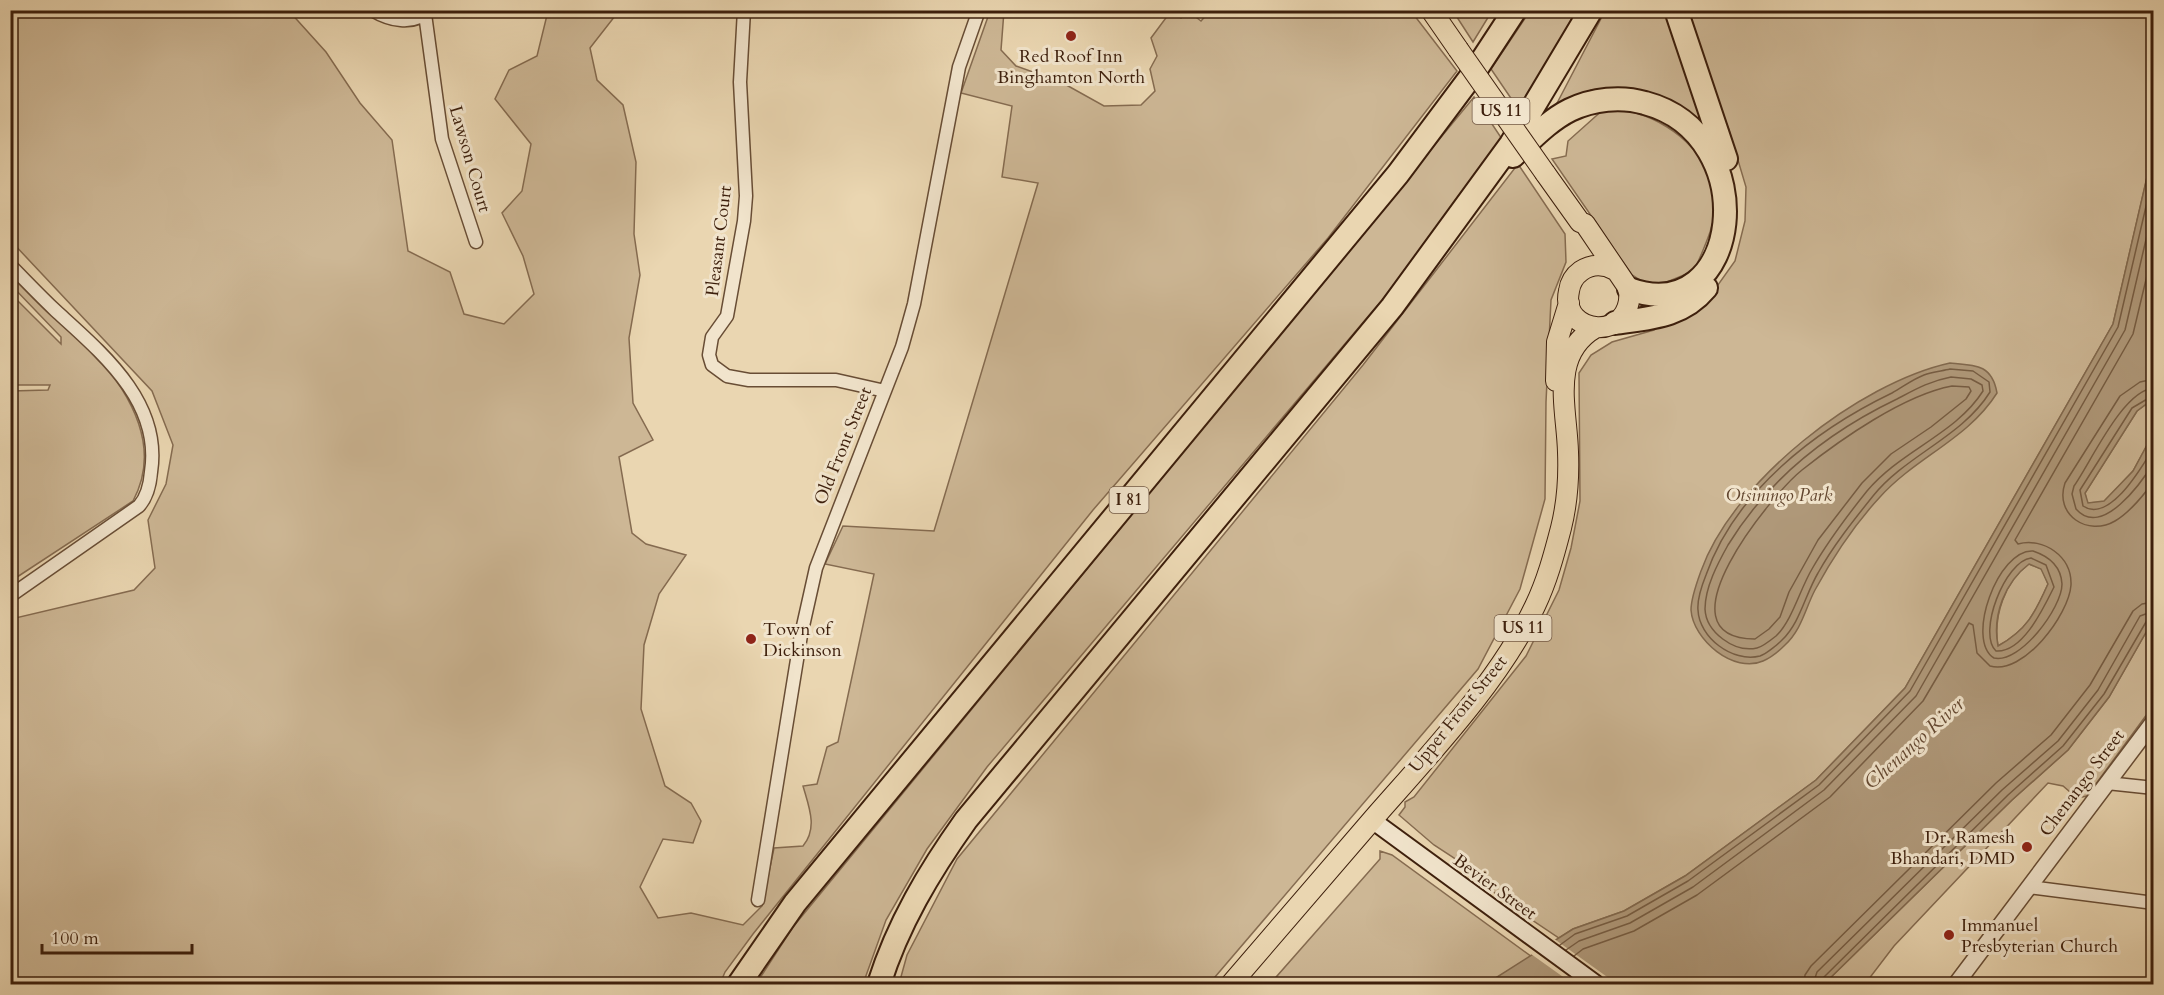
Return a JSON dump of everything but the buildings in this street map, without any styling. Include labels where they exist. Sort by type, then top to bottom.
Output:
[{"type":"highway","name":"I 81","points":[[739,984],[795,903],[1381,196],[1450,105],[1515,10]]},
{"type":"highway","points":[[879,984],[895,939],[915,898],[933,867],[977,806],[1392,307],[1511,144],[1591,10]]},
{"type":"highway","points":[[1605,325],[1672,314],[1702,293],[1723,265],[1736,219],[1731,174],[1676,10]]},
{"type":"highway","points":[[1487,179],[1558,117],[1587,103],[1619,99],[1638,101],[1667,111],[1681,120],[1704,141],[1720,172],[1726,205],[1724,227],[1715,255],[1704,275],[1686,289],[1657,296],[1629,289]]},
{"type":"main road","name":"Upper Front Street","points":[[1431,10],[1580,222],[1584,249],[1581,271],[1570,285],[1569,303],[1559,329],[1555,355],[1557,385],[1562,391]]},
{"type":"main road","name":"Upper Front Street","points":[[1231,984],[1481,691],[1511,648],[1535,606],[1552,561],[1566,494],[1568,453],[1562,391],[1566,367],[1572,351],[1582,337],[1627,310],[1629,289],[1624,278],[1616,270],[1585,224],[1580,222]]},
{"type":"main road","points":[[1581,271],[1598,265],[1616,270]]},
{"type":"main road","points":[[1569,303],[1579,321],[1605,325]]},
{"type":"main road","name":"Bevier Street","points":[[1372,820],[1596,984]]},
{"type":"street","points":[[372,10],[387,18],[406,20],[427,12]]},
{"type":"street","name":"Pleasant Court","points":[[744,10],[740,82],[744,142],[744,213],[727,315],[712,337],[709,354],[712,365],[726,376],[749,380],[836,380],[885,391]]},
{"type":"street","name":"Lawson Court","points":[[427,12],[442,139],[476,242]]},
{"type":"street","name":"Old Front Street","points":[[758,900],[801,635],[816,568],[885,391],[914,304],[959,67],[975,12]]},
{"type":"street","points":[[10,265],[127,381],[150,431],[153,461],[150,484],[139,506],[10,596]]},
{"type":"street","name":"Chenango Street","points":[[1956,984],[2154,721]]},
{"type":"street","points":[[2108,783],[2154,788]]},
{"type":"street","points":[[2029,887],[2154,903]]},
{"type":"green space","points":[[1211,10],[1411,11],[1457,71],[1328,238],[1093,510],[753,934],[725,972],[720,984],[11,984],[11,619],[134,590],[155,568],[148,520],[166,484],[173,445],[152,391],[11,241],[11,11],[289,11],[326,52],[360,103],[392,140],[408,251],[450,272],[464,314],[504,324],[534,294],[523,256],[502,213],[522,191],[531,144],[495,99],[509,70],[537,56],[548,11],[611,11],[615,16],[590,48],[597,80],[623,105],[636,162],[634,234],[640,275],[629,338],[633,403],[653,440],[619,457],[632,533],[646,544],[686,555],[659,594],[644,645],[641,709],[665,786],[691,803],[701,821],[693,843],[663,839],[640,887],[658,918],[691,913],[743,925],[762,906],[774,848],[803,846],[808,839],[811,817],[803,786],[817,784],[827,747],[838,742],[874,574],[825,564],[843,526],[934,531],[1038,183],[1002,177],[1012,106],[961,93],[990,11],[1004,11],[1001,50],[1016,66],[1061,82],[1104,106],[1141,105],[1155,91],[1150,69],[1157,56],[1151,38],[1171,11],[1181,18],[1188,11],[1201,21]]},
{"type":"green space","points":[[1453,11],[1492,11],[1473,42]]},
{"type":"green space","points":[[1530,11],[1576,11],[1521,113],[1491,69]]},
{"type":"green space","points":[[1605,11],[1668,11],[1711,140],[1640,93],[1591,90],[1555,107]]},
{"type":"green space","name":"Otsiningo Park","points":[[1687,11],[2153,11],[2153,152],[2113,324],[1905,688],[1816,780],[1685,876],[1624,911],[1573,929],[1559,938],[1505,902],[1473,874],[1474,871],[1434,845],[1399,815],[1405,807],[1405,802],[1414,797],[1526,656],[1559,590],[1571,548],[1580,501],[1579,373],[1591,355],[1612,342],[1654,330],[1713,292],[1735,261],[1745,221],[1746,187],[1729,130],[1691,30]]},
{"type":"green space","points":[[1474,97],[1502,139],[1415,261],[987,767],[927,849],[886,920],[863,984],[756,984],[793,927]]},
{"type":"green space","points":[[1605,108],[1652,119],[1680,136],[1701,160],[1716,191],[1712,225],[1694,271],[1652,288],[1632,275],[1552,159],[1566,156],[1568,141]]},
{"type":"green space","points":[[1518,164],[1565,234],[1566,262],[1551,300],[1546,402],[1545,499],[1520,589],[1478,669],[1209,984],[899,984],[907,955],[957,859],[1363,365]]},
{"type":"green space","points":[[11,271],[60,317],[111,373],[130,403],[142,435],[144,468],[133,501],[11,581],[11,391],[48,390],[50,385],[11,385],[10,293],[61,344],[61,337],[11,285]]},
{"type":"green space","points":[[2153,399],[2153,434],[2133,471],[2104,502],[2087,503],[2085,493],[2137,411]]},
{"type":"green space","points":[[2029,564],[2042,569],[2048,584],[2029,620],[2016,634],[1998,646],[1997,623],[2003,600],[2013,580]]},
{"type":"green space","points":[[2153,620],[2153,706],[2087,796],[2077,798],[2063,786],[2048,783],[1894,946],[1865,984],[1824,984],[2012,800],[2068,750],[2109,697]]},
{"type":"green space","points":[[1380,851],[1392,855],[1532,957],[1486,984],[1270,984],[1380,859]]},
{"type":"water","name":"Chenango River","points":[[2153,151],[2153,399],[2137,411],[2085,493],[2088,503],[2104,501],[2133,471],[2153,434],[2153,620],[2109,697],[2068,750],[2012,800],[1824,984],[1486,984],[1573,929],[1624,911],[1685,876],[1816,780],[1905,688],[2113,324]],"holes":[[[2029,564],[2041,569],[2048,584],[2034,612],[2016,634],[1998,646],[1997,623],[2002,600],[2007,590],[2013,580]]]},
{"type":"water","points":[[1950,363],[1975,366],[1987,371],[1991,376],[1997,393],[1985,409],[1957,436],[1909,470],[1870,508],[1837,553],[1815,590],[1803,619],[1791,639],[1783,647],[1766,660],[1752,664],[1740,663],[1717,652],[1707,643],[1693,621],[1692,600],[1701,571],[1717,537],[1741,503],[1770,471],[1803,441],[1840,414],[1877,391],[1914,374]]},
{"type":"pier","points":[[1553,938],[1617,984],[1573,984],[1531,954]]},
{"type":"place","name":"Red Roof Inn Binghamton North","points":[[1071,36]]},
{"type":"place","name":"Town of Dickinson","points":[[751,639]]},
{"type":"place","name":"Dr. Ramesh Bhandari, DMD","points":[[2027,847]]},
{"type":"place","name":"Immanuel Presbyterian Church","points":[[1949,935]]}]
